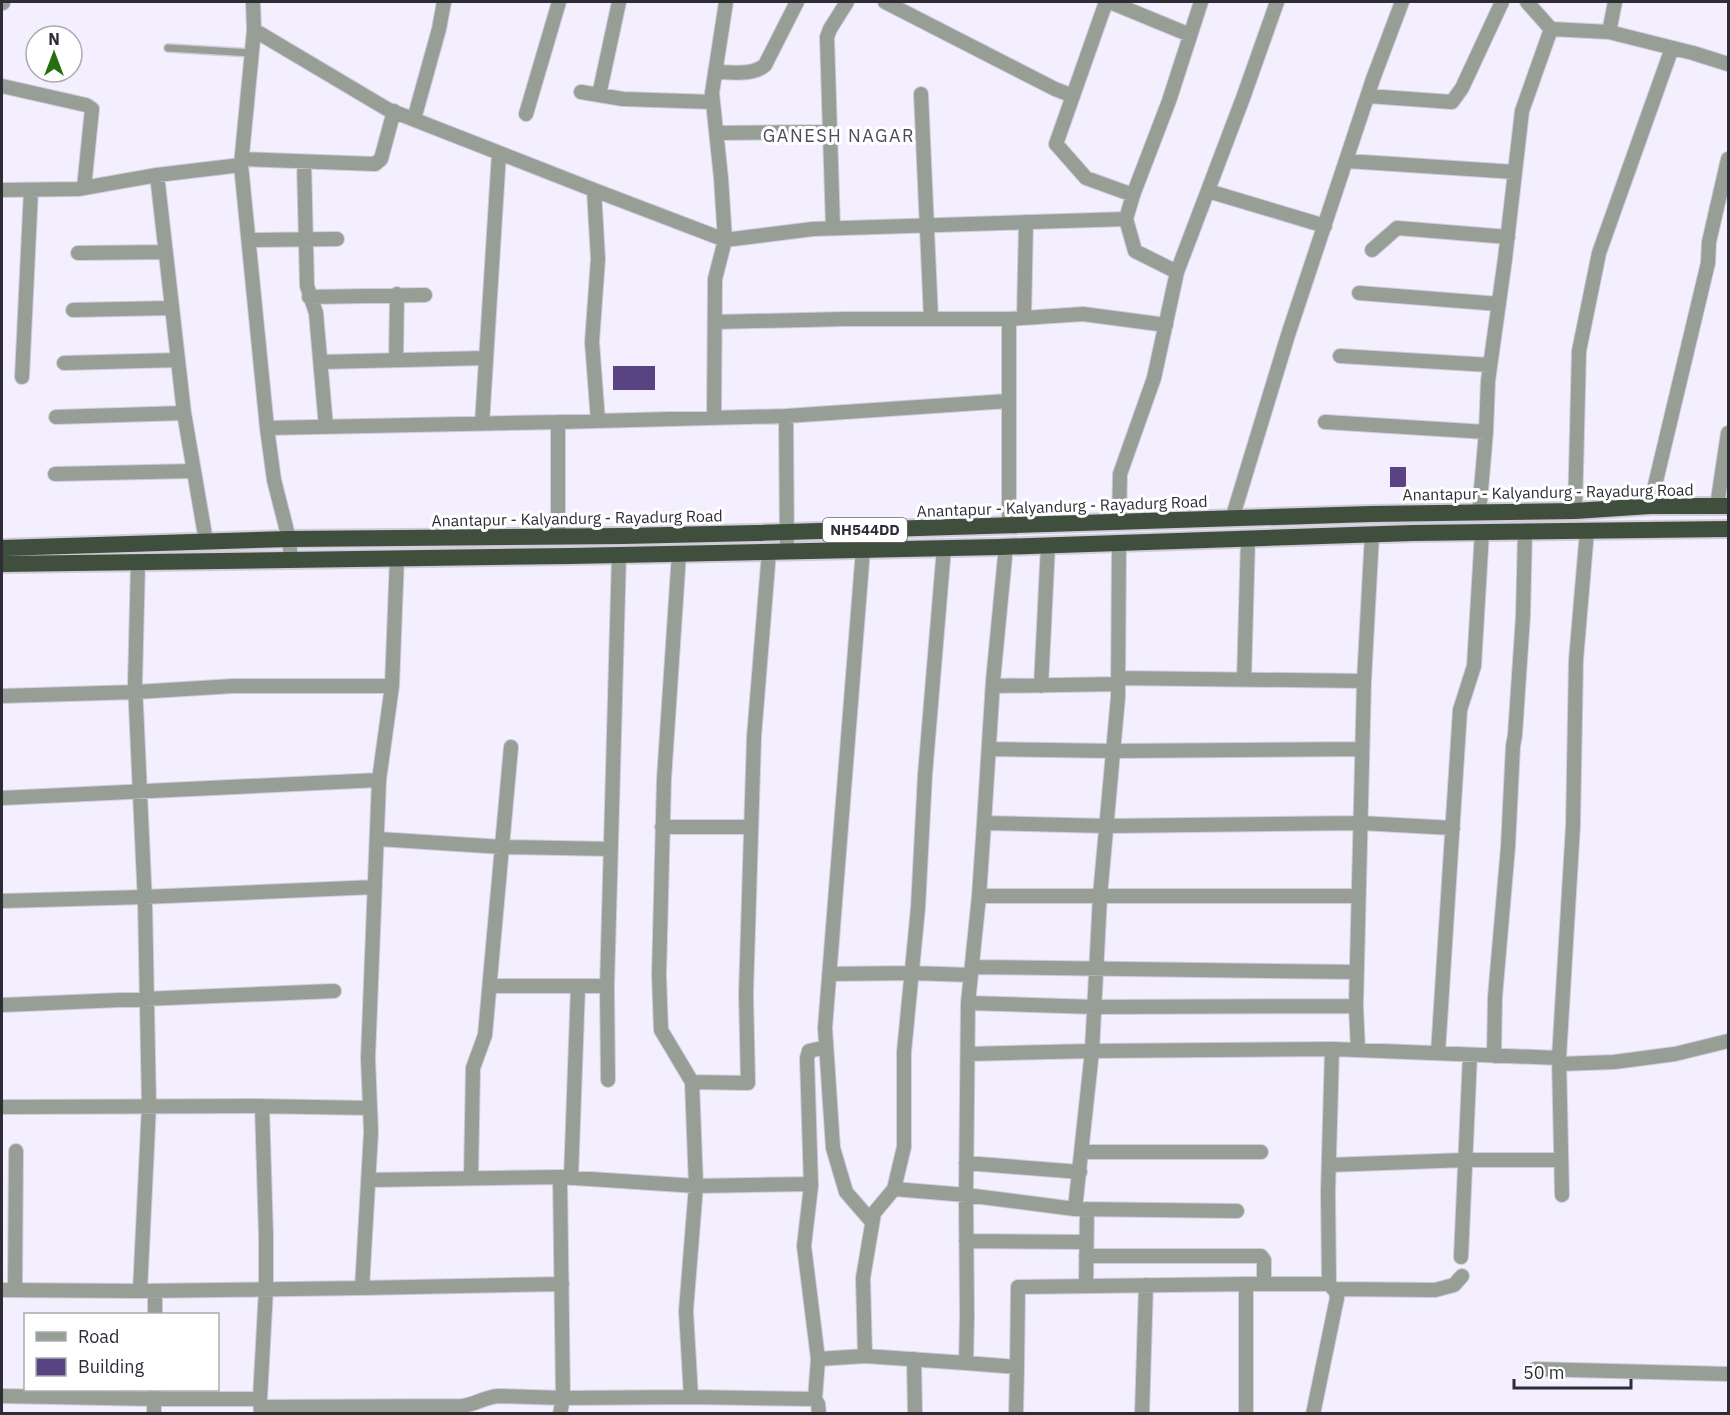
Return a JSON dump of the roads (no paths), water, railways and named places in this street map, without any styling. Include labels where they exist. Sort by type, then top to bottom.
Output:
[{"type":"highway","name":"Anantapur - Kalyandurg - Rayadurg Road","points":[[2,548],[288,539],[644,536],[1575,511],[1650,506],[1723,506]]},
{"type":"highway","name":"NH544DD","points":[[2,564],[679,554],[1372,534],[1728,529]]},
{"type":"street","points":[[253,2],[254,30],[241,162],[267,428],[274,480],[291,560]]},
{"type":"street","points":[[414,120],[439,29],[444,2]]},
{"type":"street","points":[[526,114],[559,2]]},
{"type":"street","points":[[599,95],[619,2]]},
{"type":"street","points":[[714,418],[715,279],[725,240],[712,93],[726,2]]},
{"type":"street","points":[[715,72],[749,72],[765,65],[797,2]]},
{"type":"street","points":[[833,228],[827,37],[830,28],[847,2]]},
{"type":"street","points":[[885,2],[1073,96]]},
{"type":"street","points":[[1133,195],[1086,178],[1056,144],[1073,96],[1108,2],[1190,35]]},
{"type":"street","points":[[1177,272],[1135,251],[1126,219],[1201,2]]},
{"type":"street","points":[[1119,523],[1120,474],[1154,378],[1177,272],[1276,2]]},
{"type":"street","points":[[1232,519],[1288,335],[1402,2]]},
{"type":"street","points":[[1368,96],[1452,102],[1462,88],[1502,2]]},
{"type":"street","points":[[1527,2],[1551,29],[1609,32],[1728,63]]},
{"type":"street","points":[[1609,32],[1615,2]]},
{"type":"street","points":[[1479,513],[1490,365],[1508,237],[1522,111],[1551,29]]},
{"type":"street","points":[[254,30],[387,109],[725,240],[813,229],[1126,219]]},
{"type":"street","points":[[1575,511],[1579,351],[1599,253],[1672,48]]},
{"type":"street","points":[[2,86],[86,105],[92,109],[84,188]]},
{"type":"street","points":[[581,92],[623,99],[713,102]]},
{"type":"street","points":[[921,94],[931,319]]},
{"type":"street","points":[[2,190],[84,188],[241,162],[375,164],[381,159],[394,111]]},
{"type":"street","points":[[716,133],[830,132]]},
{"type":"street","points":[[482,423],[500,153]]},
{"type":"street","points":[[1650,506],[1708,263],[1709,242],[1728,159]]},
{"type":"street","points":[[1347,161],[1515,172]]},
{"type":"street","points":[[304,162],[307,286],[316,313],[326,427]]},
{"type":"street","points":[[157,175],[184,413],[206,541]]},
{"type":"street","points":[[22,377],[31,190]]},
{"type":"street","points":[[594,190],[598,259],[592,342],[598,421]]},
{"type":"street","points":[[1208,191],[1325,226]]},
{"type":"street","points":[[1024,318],[1026,222]]},
{"type":"street","points":[[1372,250],[1397,228],[1508,237]]},
{"type":"street","points":[[249,240],[337,239]]},
{"type":"street","points":[[78,253],[166,252]]},
{"type":"street","points":[[1359,293],[1499,304]]},
{"type":"street","points":[[396,360],[397,294]]},
{"type":"street","points":[[309,297],[425,295]]},
{"type":"street","points":[[73,310],[172,308]]},
{"type":"street","points":[[715,322],[1009,319],[1083,314],[1166,324]]},
{"type":"street","points":[[1009,319],[1010,526]]},
{"type":"street","points":[[1340,356],[1490,365]]},
{"type":"street","points":[[321,362],[486,358]]},
{"type":"street","points":[[64,363],[178,360]]},
{"type":"street","points":[[267,428],[786,416],[1008,401]]},
{"type":"street","points":[[56,417],[184,413]]},
{"type":"street","points":[[786,416],[787,551]]},
{"type":"street","points":[[558,422],[558,536]]},
{"type":"street","points":[[1325,422],[1486,432]]},
{"type":"street","points":[[1723,506],[1728,433]]},
{"type":"street","points":[[55,474],[194,471]]},
{"type":"street","points":[[1562,1195],[1559,1061],[1573,826],[1576,660],[1587,531]]},
{"type":"street","points":[[1438,1053],[1460,710],[1474,666],[1482,532]]},
{"type":"street","points":[[1494,1056],[1495,997],[1506,878],[1523,616],[1526,532]]},
{"type":"street","points":[[1358,1050],[1356,972],[1358,896],[1364,681],[1372,534]]},
{"type":"street","points":[[1244,680],[1248,538]]},
{"type":"street","points":[[1086,1286],[1086,1242],[1081,1209],[1080,1172],[1092,1051],[1100,896],[1118,681],[1119,543]]},
{"type":"street","points":[[1041,686],[1048,545]]},
{"type":"street","points":[[966,1363],[968,1003],[979,896],[993,686],[1006,546]]},
{"type":"street","points":[[865,1356],[863,1278],[872,1222],[874,1213],[894,1189],[904,1147],[904,1052],[918,908],[925,775],[944,548]]},
{"type":"street","points":[[863,550],[825,1028],[833,1148],[846,1192],[872,1222]]},
{"type":"street","points":[[692,1082],[748,1083],[746,994],[754,737],[769,552]]},
{"type":"street","points":[[679,554],[664,779],[659,975],[661,1030],[692,1082],[696,1186],[686,1311],[691,1397]]},
{"type":"street","points":[[609,1080],[608,986],[619,555]]},
{"type":"street","points":[[362,1288],[371,1132],[368,1058],[379,780],[392,686],[397,558]]},
{"type":"street","points":[[138,562],[136,692],[149,1106],[140,1291]]},
{"type":"street","points":[[993,686],[1041,686],[1118,681],[1364,681]]},
{"type":"street","points":[[2,696],[233,687],[392,686]]},
{"type":"street","points":[[471,1177],[473,1068],[485,1035],[511,747]]},
{"type":"street","points":[[989,749],[1113,751],[1362,749]]},
{"type":"street","points":[[2,798],[379,780]]},
{"type":"street","points":[[984,824],[1360,823],[1453,828]]},
{"type":"street","points":[[662,827],[751,826]]},
{"type":"street","points":[[378,839],[502,847],[611,849]]},
{"type":"street","points":[[2,901],[375,887]]},
{"type":"street","points":[[979,896],[1358,896]]},
{"type":"street","points":[[829,974],[1096,968],[1356,972]]},
{"type":"street","points":[[490,986],[608,986]]},
{"type":"street","points":[[560,1413],[563,1398],[562,1284],[566,1178],[578,986]]},
{"type":"street","points":[[2,1005],[334,991]]},
{"type":"street","points":[[968,1003],[1095,1007],[1356,1006]]},
{"type":"street","points":[[968,1054],[1332,1049],[1614,1062],[1676,1054],[1728,1041]]},
{"type":"street","points":[[819,1413],[815,1398],[818,1359],[804,1246],[811,1186],[807,1053],[812,1049],[826,1047]]},
{"type":"street","points":[[1313,1413],[1337,1298],[1332,1286],[1329,1165],[1332,1049]]},
{"type":"street","points":[[1461,1257],[1470,1055]]},
{"type":"street","points":[[261,1406],[266,1289],[262,1106]]},
{"type":"street","points":[[2,1107],[370,1108]]},
{"type":"street","points":[[16,1151],[8,1290],[155,1291],[562,1284]]},
{"type":"street","points":[[1082,1152],[1261,1152]]},
{"type":"street","points":[[1329,1165],[1465,1160],[1561,1160]]},
{"type":"street","points":[[966,1163],[1080,1172]]},
{"type":"street","points":[[369,1180],[471,1177],[566,1178],[696,1186],[808,1184],[811,1186]]},
{"type":"street","points":[[894,1189],[1081,1209],[1237,1211]]},
{"type":"street","points":[[966,1241],[1086,1242]]},
{"type":"street","points":[[1086,1256],[1261,1256],[1264,1284]]},
{"type":"street","points":[[1016,1413],[1018,1287],[1264,1284],[1435,1290],[1454,1285],[1462,1276]]},
{"type":"street","points":[[1246,1284],[1246,1413]]},
{"type":"street","points":[[1142,1413],[1146,1285]]},
{"type":"street","points":[[155,1291],[155,1313]]},
{"type":"street","points":[[818,1359],[865,1356],[1017,1367]]},
{"type":"street","points":[[914,1359],[915,1413]]},
{"type":"street","points":[[1534,1369],[1728,1374]]},
{"type":"street","points":[[2,1396],[261,1406],[463,1406],[493,1397],[815,1398]]},
{"type":"lane","points":[[168,48],[252,53]]},
{"type":"district","name":"GANESH NAGAR","points":[[839,136]]}]
